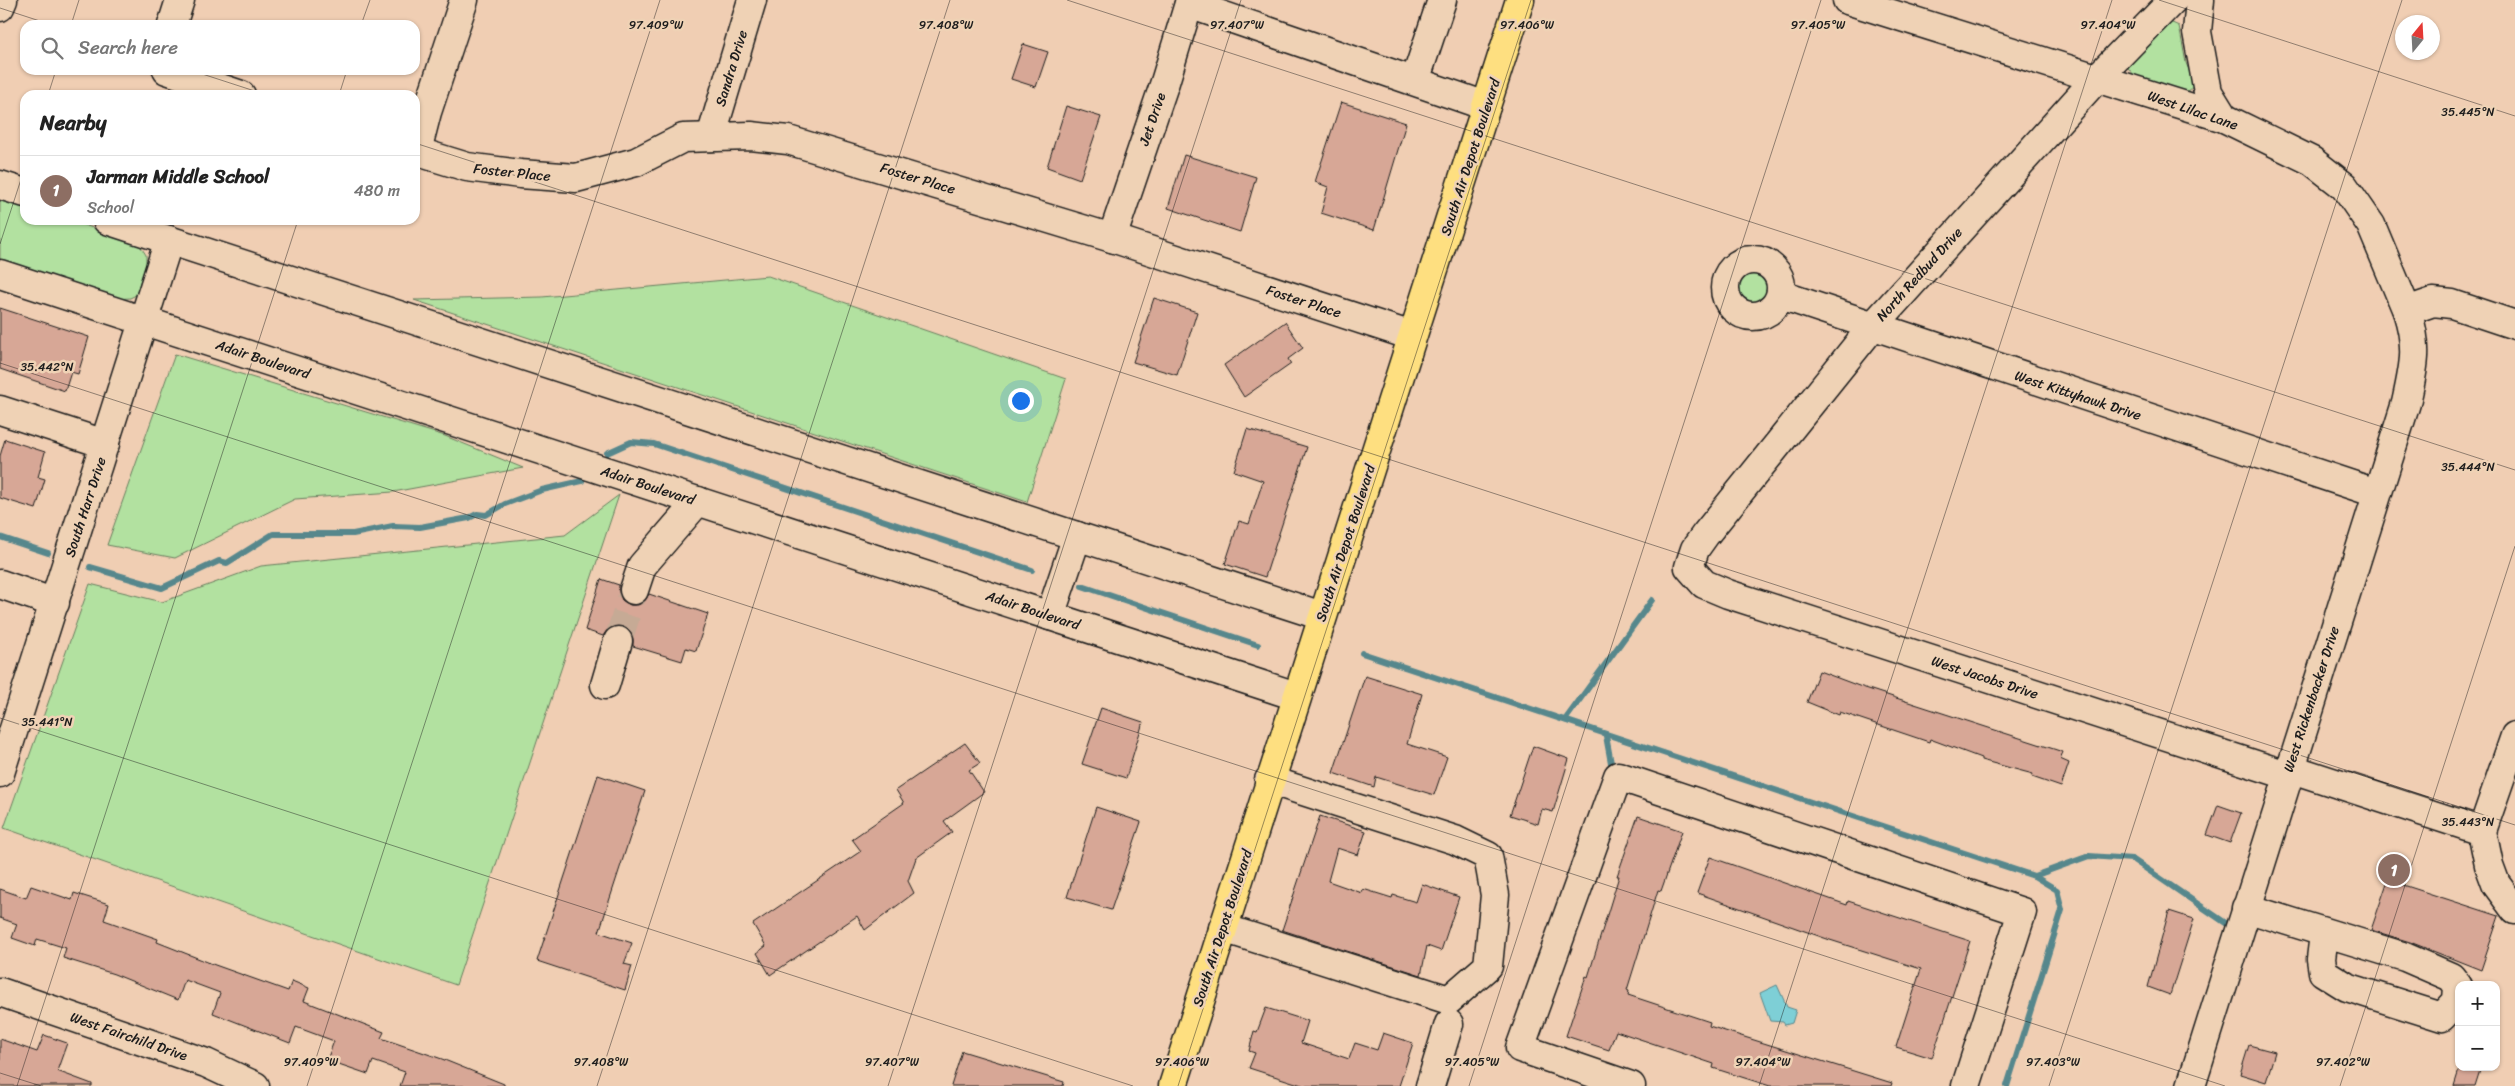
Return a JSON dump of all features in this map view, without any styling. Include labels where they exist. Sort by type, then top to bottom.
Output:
[{"type":"main road","name":"South Air Depot Boulevard","points":[[1173,1086],[1269,780],[1520,0]]},
{"type":"street","points":[[0,7],[3,0]]},
{"type":"street","points":[[174,20],[180,0]]},
{"type":"street","points":[[420,138],[464,0]]},
{"type":"street","name":"Sandra Drive","points":[[711,137],[752,0]]},
{"type":"street","points":[[1415,81],[1442,0]]},
{"type":"street","name":"West Lilac Lane","points":[[1847,0],[2224,118],[2312,161],[2344,186],[2371,225],[2407,311]]},
{"type":"street","name":"North Redbud Drive","points":[[1689,567],[1695,549],[1705,535],[1873,326],[2097,78],[2174,0]]},
{"type":"street","points":[[2200,0],[2197,32],[2208,92],[2224,118]]},
{"type":"street","points":[[1189,2],[1486,106]]},
{"type":"street","name":"Jet Drive","points":[[1112,238],[1165,82],[1189,2]]},
{"type":"street","points":[[182,75],[226,90]]},
{"type":"street","name":"Foster Place","points":[[420,152],[467,167],[520,174],[576,178],[636,162],[683,138],[752,136],[788,140],[1112,238],[1412,336]]},
{"type":"street","points":[[0,185],[20,191]]},
{"type":"street","points":[[122,225],[1322,616]]},
{"type":"street","name":"South Harr Drive","points":[[0,773],[169,240]]},
{"type":"street","name":"Adair Boulevard","points":[[0,274],[1296,696]]},
{"type":"street","name":"West Kittyhawk Drive","points":[[1781,295],[2376,493]]},
{"type":"street","points":[[2407,311],[2433,302],[2452,304],[2515,325]]},
{"type":"street","name":"West Rickenbacker Drive","points":[[2191,1086],[2288,772],[2406,403],[2416,359],[2414,331],[2407,311]]},
{"type":"street","points":[[0,410],[105,444]]},
{"type":"street","points":[[634,590],[642,566],[698,501]]},
{"type":"street","points":[[1050,616],[1077,536]]},
{"type":"street","name":"West Jacobs Drive","points":[[1689,567],[1704,584],[1728,594],[2288,772],[2482,831]]},
{"type":"street","points":[[0,584],[54,603]]},
{"type":"street","points":[[605,685],[618,641]]},
{"type":"street","points":[[2515,736],[2482,831],[2489,865],[2496,884],[2515,910]]},
{"type":"street","points":[[1631,1086],[1520,1048],[1618,776],[2022,912],[1966,1086]]},
{"type":"street","points":[[1222,928],[1449,1000],[1488,966],[1495,896],[1488,856],[1455,840],[1269,780]]},
{"type":"street","points":[[2246,908],[2324,934],[2405,957],[2451,977],[2458,986],[2456,1002],[2442,1017],[2347,987],[2322,972],[2321,959],[2324,934]]},
{"type":"street","name":"West Fairchild Drive","points":[[0,992],[206,1062],[255,1086]]},
{"type":"street","points":[[1430,1086],[1449,1024]]},
{"type":"green space","points":[[2170,22],[2179,26],[2186,63],[2194,82],[2192,88],[2187,92],[2135,76],[2128,68],[2129,63]]},
{"type":"green space","points":[[0,198],[20,204],[20,225],[84,225],[135,242],[146,255],[146,264],[136,295],[130,298],[114,299],[0,261]]},
{"type":"green space","points":[[1754,272],[1760,273],[1765,277],[1769,282],[1769,294],[1765,299],[1760,303],[1754,304],[1748,303],[1743,299],[1739,294],[1738,288],[1739,282],[1743,277],[1748,273]]},
{"type":"green space","points":[[768,276],[1066,379],[1027,502],[414,300],[542,297]]},
{"type":"green space","points":[[175,354],[445,436],[523,468],[393,492],[295,499],[175,558],[107,545]]},
{"type":"green space","points":[[619,495],[456,985],[4,828],[90,584],[162,602],[261,566],[565,535]]},
{"type":"water","points":[[1777,985],[1787,1007],[1796,1010],[1792,1023],[1785,1025],[1783,1022],[1770,1021],[1760,993]]},
{"type":"building","points":[[1023,44],[1048,52],[1036,87],[1011,79]]},
{"type":"building","points":[[1341,102],[1406,123],[1374,230],[1321,213],[1328,187],[1315,182]]},
{"type":"building","points":[[1066,106],[1101,117],[1080,179],[1047,167]]},
{"type":"building","points":[[1184,155],[1256,177],[1240,232],[1168,208]]},
{"type":"building","points":[[1154,298],[1197,312],[1177,375],[1133,362]]},
{"type":"building","points":[[0,308],[89,337],[78,374],[71,372],[65,391],[0,369]]},
{"type":"building","points":[[1285,322],[1303,348],[1288,359],[1291,364],[1244,397],[1224,365]]},
{"type":"building","points":[[1247,429],[1307,447],[1265,577],[1225,564],[1239,521],[1249,524],[1263,481],[1234,471]]},
{"type":"building","points":[[5,439],[45,452],[38,477],[45,479],[36,509],[0,498],[0,456]]},
{"type":"building","points":[[601,579],[619,585],[619,593],[622,600],[630,605],[638,605],[644,602],[649,594],[708,614],[696,651],[686,648],[682,661],[633,646],[633,637],[629,630],[623,626],[614,626],[607,630],[603,636],[585,630]]},
{"type":"building","points":[[1819,671],[1859,686],[2063,752],[2060,759],[2069,763],[2061,787],[2032,777],[2033,774],[1981,760],[1981,758],[1930,739],[1929,742],[1840,712],[1839,715],[1807,702]]},
{"type":"building","points":[[1365,676],[1422,694],[1407,744],[1447,757],[1434,795],[1376,777],[1374,787],[1333,773]]},
{"type":"building","points":[[1101,708],[1143,722],[1126,778],[1082,764]]},
{"type":"building","points":[[965,743],[980,763],[969,770],[984,792],[944,821],[952,832],[916,858],[908,881],[914,893],[865,930],[857,916],[770,975],[757,953],[766,946],[753,924],[861,851],[852,839],[904,803],[896,790]]},
{"type":"building","points":[[1533,746],[1569,759],[1553,812],[1542,809],[1538,824],[1510,815]]},
{"type":"building","points":[[598,775],[645,791],[599,932],[632,943],[624,964],[632,966],[625,990],[537,961]]},
{"type":"building","points":[[2218,805],[2241,813],[2230,843],[2207,835]]},
{"type":"building","points":[[1096,807],[1141,822],[1111,910],[1067,897]]},
{"type":"building","points":[[1320,816],[1366,831],[1358,855],[1337,848],[1328,881],[1362,893],[1363,889],[1392,898],[1393,895],[1416,902],[1422,884],[1459,897],[1441,951],[1427,946],[1421,975],[1282,930]]},
{"type":"building","points":[[1638,816],[1682,831],[1661,891],[1658,890],[1627,990],[1629,991],[1628,995],[1710,1022],[1709,1026],[1892,1083],[1891,1086],[1770,1086],[1713,1068],[1714,1064],[1616,1031],[1609,1050],[1566,1036],[1586,976],[1588,977],[1619,876],[1617,876]]},
{"type":"building","points":[[1710,857],[1847,905],[1848,901],[1970,941],[1932,1058],[1896,1047],[1921,969],[1830,940],[1697,893]]},
{"type":"building","points":[[2388,880],[2499,916],[2481,970],[2410,942],[2371,930]]},
{"type":"building","points":[[31,886],[72,900],[74,893],[109,904],[104,920],[158,939],[157,942],[215,965],[288,991],[292,981],[309,988],[304,1001],[384,1032],[381,1038],[442,1059],[504,1084],[504,1086],[400,1086],[405,1072],[373,1061],[368,1074],[327,1060],[334,1041],[296,1027],[290,1043],[213,1013],[220,993],[185,980],[178,1000],[114,974],[63,958],[66,948],[37,939],[35,946],[12,938],[17,924],[0,918],[0,889],[26,898]]},
{"type":"building","points":[[2169,911],[2194,919],[2170,995],[2148,987]]},
{"type":"building","points":[[1266,1008],[1308,1021],[1301,1043],[1349,1059],[1355,1043],[1377,1050],[1383,1033],[1413,1043],[1399,1086],[1305,1086],[1249,1068],[1255,1053],[1249,1051],[1254,1031],[1257,1032]]},
{"type":"building","points":[[44,1035],[67,1043],[57,1071],[92,1084],[92,1086],[0,1086],[0,1039],[37,1052]]},
{"type":"building","points":[[2249,1045],[2275,1052],[2266,1082],[2240,1074]]},
{"type":"building","points":[[962,1051],[1064,1082],[1063,1086],[951,1086]]},
{"type":"building","points":[[2459,1071],[2480,1071],[2475,1086],[2454,1086]]},
{"type":"waterway","points":[[607,453],[631,442],[654,444],[1032,570]]},
{"type":"waterway","points":[[90,567],[162,588],[219,561],[227,563],[273,534],[353,534],[393,526],[420,527],[469,518],[477,514],[486,515],[505,504],[542,490],[582,481]]},
{"type":"waterway","points":[[0,537],[48,553]]},
{"type":"waterway","points":[[1082,586],[1258,645]]},
{"type":"waterway","points":[[1565,720],[1652,600]]},
{"type":"waterway","points":[[1362,653],[2034,876],[2057,890],[2062,910],[2007,1086]]},
{"type":"waterway","points":[[1606,736],[1611,763],[1615,770]]},
{"type":"waterway","points":[[2034,876],[2089,856],[2132,859],[2230,926]]},
{"type":"tunnel","points":[[618,641],[634,590]]},
{"type":"place","name":"Jarman Middle School","points":[[2394,870]]}]
